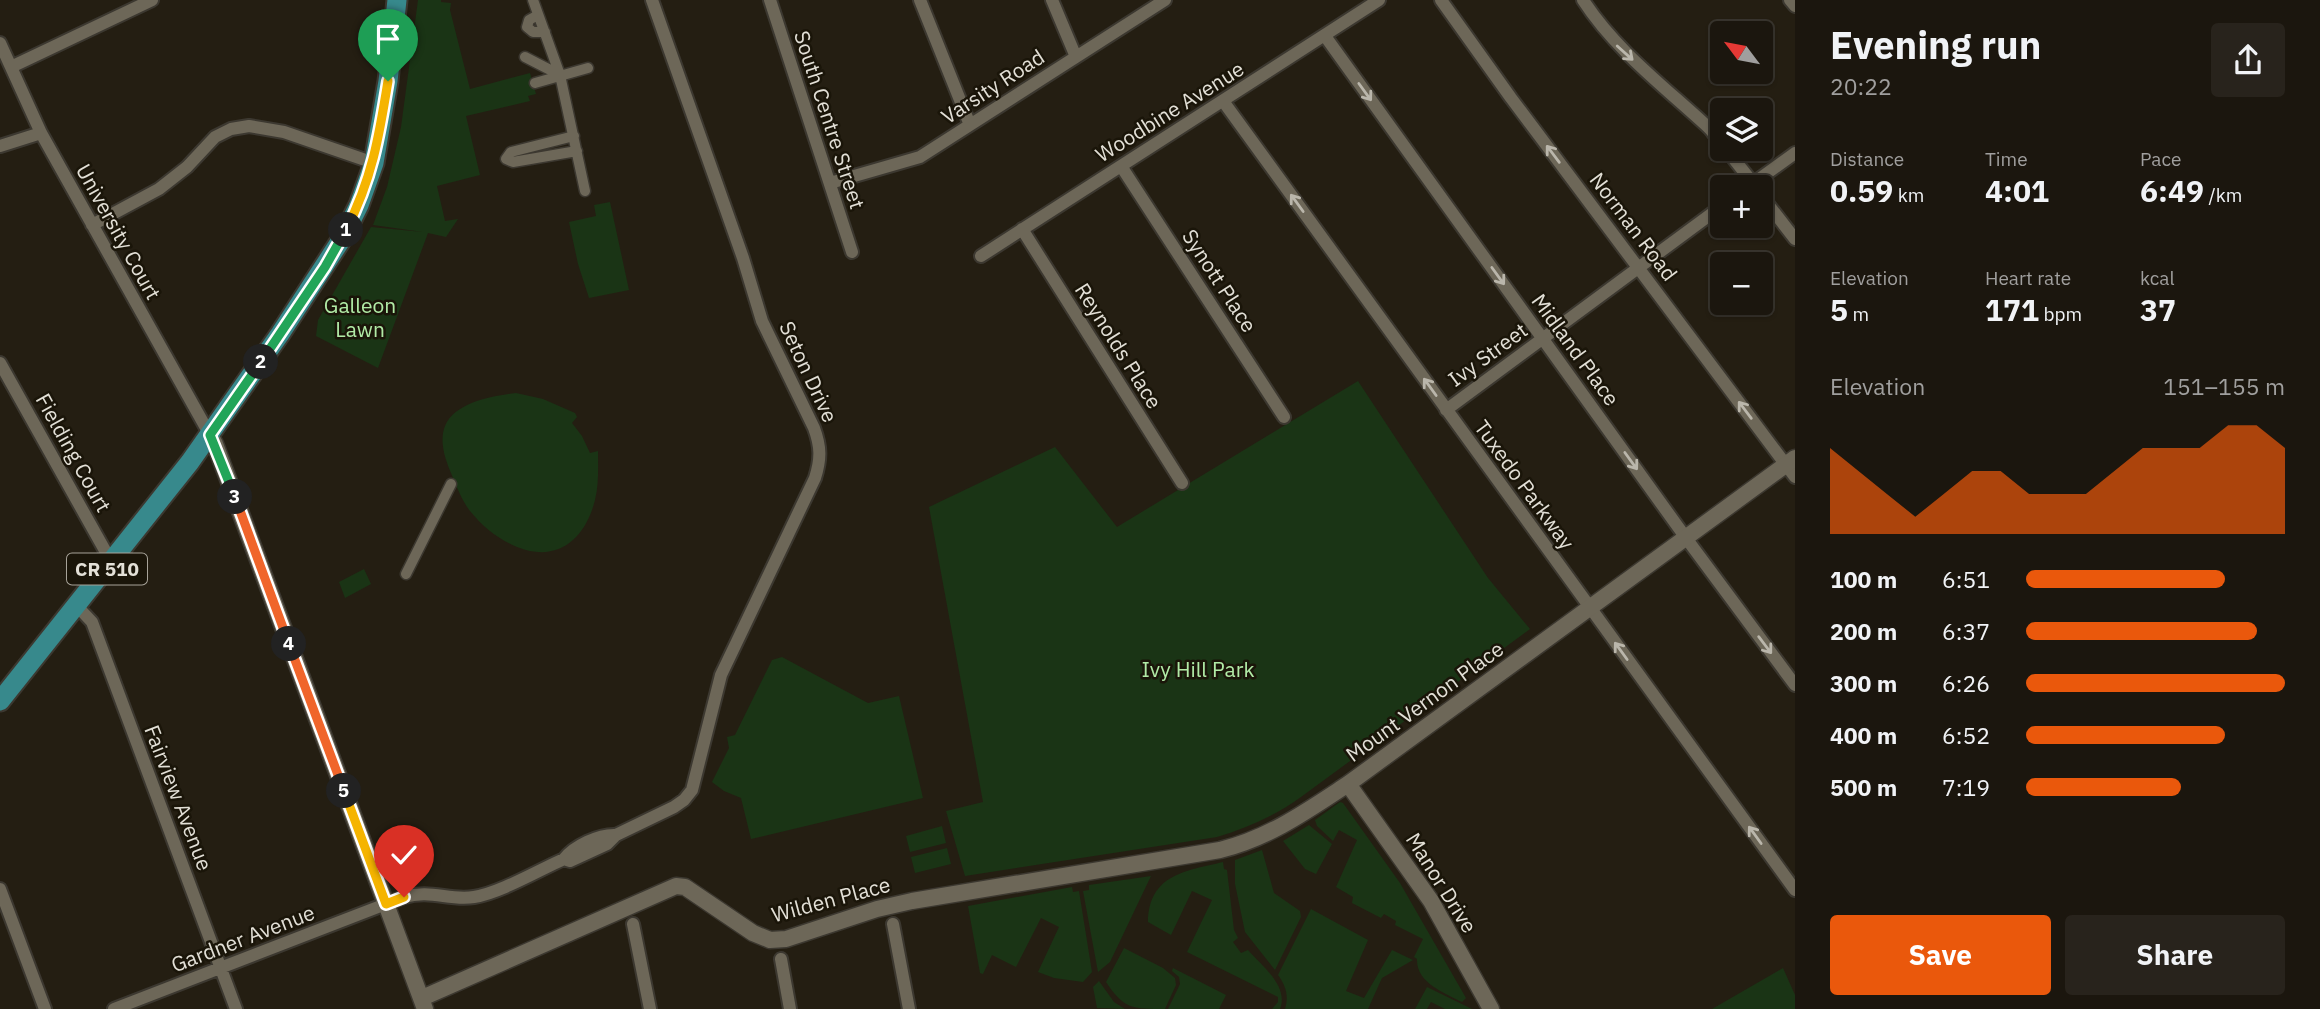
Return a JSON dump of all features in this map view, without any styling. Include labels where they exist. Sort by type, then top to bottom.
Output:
[{"type":"main road","name":"CR 510","points":[[0,701],[210,435],[325,267],[359,205],[374,163],[388,81],[397,0]]},
{"type":"street","points":[[11,66],[152,0]]},
{"type":"street","points":[[533,0],[561,75],[585,191]]},
{"type":"street","name":"Seton Drive","points":[[386,904],[416,894],[462,898],[485,895],[564,859],[570,860],[607,844],[616,835],[684,800],[692,790],[721,675],[815,478],[821,451],[814,428],[762,320],[743,258],[652,0]]},
{"type":"street","name":"South Centre Street","points":[[770,0],[852,252]]},
{"type":"street","points":[[920,0],[970,125]]},
{"type":"street","points":[[1052,0],[1076,57]]},
{"type":"street","name":"Varsity Road","points":[[830,183],[920,157],[1165,0]]},
{"type":"street","name":"Woodbine Avenue","points":[[981,256],[1379,0]]},
{"type":"street","name":"Norman Road","points":[[1441,0],[1503,88],[1792,467]]},
{"type":"street","points":[[1583,0],[1595,20],[1617,45],[1710,129]]},
{"type":"street","points":[[1790,0],[1795,6]]},
{"type":"street","name":"Midland Place","points":[[1325,36],[1795,685]]},
{"type":"street","name":"University Court","points":[[0,43],[41,133],[210,435]]},
{"type":"street","points":[[525,57],[561,75]]},
{"type":"street","points":[[535,83],[588,68]]},
{"type":"street","name":"Tuxedo Parkway","points":[[1223,101],[1795,890]]},
{"type":"street","points":[[92,225],[159,189],[187,167],[215,137],[231,129],[249,126],[284,132],[374,163]]},
{"type":"street","points":[[0,146],[41,133]]},
{"type":"street","points":[[574,136],[512,152],[506,159],[513,162],[577,151]]},
{"type":"street","points":[[1769,175],[1795,153]]},
{"type":"street","name":"Synott Place","points":[[1121,166],[1284,418]]},
{"type":"street","points":[[1773,212],[1795,239]]},
{"type":"street","name":"Ivy Street","points":[[1446,410],[1710,215]]},
{"type":"street","name":"Reynolds Place","points":[[1022,229],[1182,483]]},
{"type":"street","name":"Fielding Court","points":[[0,363],[111,563]]},
{"type":"street","points":[[210,435],[424,1004]]},
{"type":"street","name":"Mount Vernon Place","points":[[1037,881],[1241,845],[1277,830],[1348,784],[1686,538],[1792,467]]},
{"type":"street","points":[[406,574],[450,484]]},
{"type":"street","name":"Fairview Avenue","points":[[76,605],[92,622],[236,1009]]},
{"type":"street","name":"Manor Drive","points":[[1348,784],[1431,901],[1491,1009]]},
{"type":"street","name":"Wilden Place","points":[[424,1004],[676,886],[685,887],[753,933],[770,940],[786,939],[877,909],[912,901],[1037,881]]},
{"type":"street","points":[[0,890],[46,1009]]},
{"type":"street","name":"Gardner Avenue","points":[[114,1009],[386,904]]},
{"type":"street","points":[[634,924],[650,1009]]},
{"type":"street","points":[[892,924],[909,1009]]},
{"type":"street","points":[[781,959],[790,1009]]},
{"type":"green space","name":"Galleon Lawn","points":[[418,0],[451,3],[450,10],[470,89],[530,73],[536,94],[528,96],[530,101],[466,116],[480,175],[437,186],[445,221],[458,219],[446,237],[428,233],[378,368],[316,336],[318,320],[371,227],[423,232],[373,225],[387,187],[401,127]]},
{"type":"green space","points":[[610,202],[629,290],[589,298],[569,222],[596,216],[594,205]]},
{"type":"green space","name":"Ivy Hill Park","points":[[1358,381],[1488,578],[1530,629],[1301,797],[1271,816],[1217,837],[965,876],[946,811],[983,802],[929,507],[1055,447],[1117,527]]},
{"type":"green space","points":[[516,393],[543,399],[575,413],[577,417],[572,423],[590,453],[598,451],[597,488],[590,514],[576,537],[557,550],[531,551],[517,547],[486,527],[464,503],[445,456],[443,432],[457,411],[476,402]]},
{"type":"green space","points":[[364,569],[371,584],[345,598],[339,582]]},
{"type":"green space","points":[[782,657],[868,703],[899,696],[923,798],[751,839],[741,798],[712,782],[729,748],[727,737],[735,735],[772,660]]},
{"type":"green space","points":[[1340,802],[1400,883],[1466,998],[1462,1002],[1440,991],[1421,975],[1414,957],[1423,939],[1395,925],[1396,921],[1384,914],[1381,918],[1352,903],[1353,897],[1336,887],[1357,840],[1339,830],[1333,841],[1317,826],[1315,820]]},
{"type":"green space","points":[[1309,825],[1332,844],[1316,874],[1305,869],[1283,841]]},
{"type":"green space","points":[[942,826],[946,843],[910,852],[906,836]]},
{"type":"green space","points":[[947,848],[951,864],[915,873],[911,857]]},
{"type":"green space","points":[[1262,850],[1274,893],[1300,911],[1301,917],[1275,970],[1245,932],[1235,884],[1235,860]]},
{"type":"green space","points":[[1223,862],[1224,869],[1227,870],[1234,930],[1238,938],[1233,942],[1241,953],[1248,950],[1278,984],[1282,1001],[1280,1009],[1272,1009],[1278,1002],[1278,997],[1187,952],[1212,900],[1192,891],[1171,935],[1148,922],[1150,906],[1162,884],[1183,872]]},
{"type":"green space","points":[[1151,876],[1110,962],[1098,972],[1083,891],[1089,890],[1089,885]]},
{"type":"green space","points":[[1072,887],[1073,892],[1079,891],[1092,972],[1083,982],[1054,978],[1038,972],[1059,927],[1041,918],[1016,967],[992,955],[983,974],[980,973],[968,906]]},
{"type":"green space","points":[[1311,909],[1368,940],[1346,991],[1364,998],[1392,950],[1413,960],[1382,978],[1368,1009],[1285,1009],[1286,991],[1278,975]]},
{"type":"green space","points":[[1124,948],[1163,968],[1175,978],[1176,985],[1165,1009],[1130,1006],[1118,998],[1106,982]]},
{"type":"green space","points":[[1173,968],[1226,995],[1219,1009],[1168,1009],[1180,984],[1179,977],[1172,971]]},
{"type":"green space","points":[[1783,968],[1795,995],[1795,1009],[1712,1009]]},
{"type":"green space","points":[[1099,981],[1114,1002],[1125,1009],[1097,1008],[1093,987]]},
{"type":"green space","points":[[1427,987],[1472,1009],[1445,1009],[1431,1002],[1427,1009],[1415,1009]]},
{"type":"route","points":[[388,81],[374,163],[359,205],[343,237],[210,435],[386,904],[404,897]]}]
